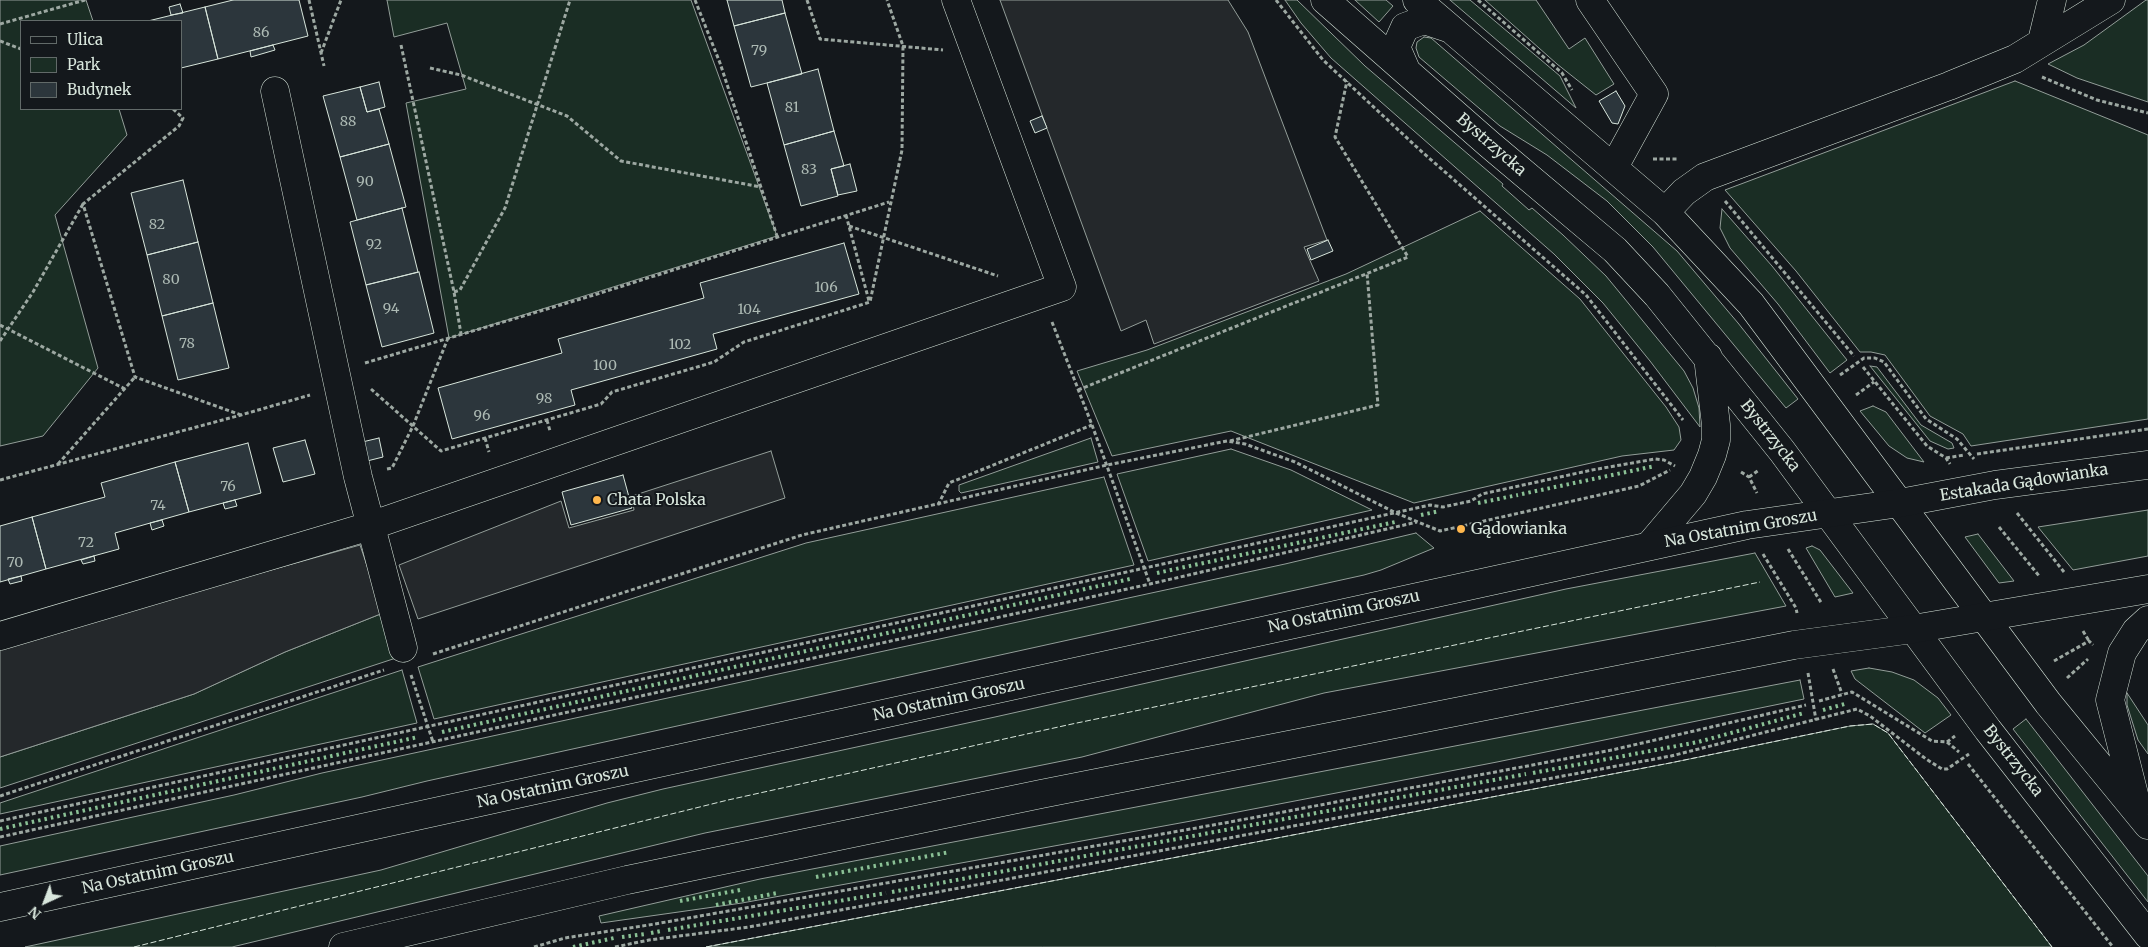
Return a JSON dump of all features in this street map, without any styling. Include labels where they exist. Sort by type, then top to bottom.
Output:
[{"type":"street","points":[[0,636],[370,526],[1062,287],[956,0]]},
{"type":"street","name":"Bystrzycka","points":[[1325,0],[1488,144],[1615,250],[1657,296],[1782,451],[1988,730],[2148,934]]},
{"type":"street","points":[[1417,0],[1665,212],[1751,304],[2048,703],[2144,820]]},
{"type":"street","points":[[1590,0],[1654,94],[1614,168]]},
{"type":"street","points":[[2042,41],[2052,0]]},
{"type":"street","points":[[1665,212],[1684,192],[1705,177],[1949,86],[2015,59],[2111,0]]},
{"type":"street","points":[[1406,70],[1396,47],[1405,27],[1424,20],[1448,28]]},
{"type":"street","points":[[275,91],[341,375],[358,478],[405,655]]},
{"type":"street","points":[[1649,546],[1693,494],[1712,455],[1716,440],[1716,425],[1708,357]]},
{"type":"street","name":"Estakada Gądowianka","points":[[1900,503],[1995,485],[2148,465]]},
{"type":"street","name":"Na Ostatnim Groszu","points":[[0,907],[1747,525],[1900,503]]},
{"type":"street","points":[[343,947],[627,880],[1041,794],[1794,645],[1985,617],[2148,590]]},
{"type":"street","points":[[2144,820],[2110,700],[2122,653],[2136,632],[2148,620]]},
{"type":"path","points":[[0,24],[84,0]]},
{"type":"path","points":[[309,0],[324,66]]},
{"type":"path","points":[[321,53],[341,0]]},
{"type":"path","points":[[454,292],[460,290],[505,208],[570,0]]},
{"type":"path","points":[[695,0],[720,64],[777,236]]},
{"type":"path","points":[[807,0],[820,40],[975,53]]},
{"type":"path","points":[[870,302],[889,202],[902,150],[903,46],[887,0]]},
{"type":"path","points":[[1276,0],[1323,60],[1420,151],[1586,295],[1688,426]]},
{"type":"path","points":[[0,41],[20,48]]},
{"type":"path","points":[[401,45],[454,292],[461,334]]},
{"type":"path","points":[[2015,59],[2048,81],[2097,100],[2148,113]]},
{"type":"path","points":[[430,68],[461,75],[567,116],[621,161],[761,187]]},
{"type":"path","points":[[1078,390],[1408,257],[1335,137],[1347,81]]},
{"type":"path","points":[[0,341],[33,292],[83,204],[179,126],[183,118],[174,110]]},
{"type":"path","points":[[0,480],[241,415],[341,375],[461,334],[889,202]]},
{"type":"path","points":[[83,204],[136,377]]},
{"type":"path","points":[[846,214],[870,302]]},
{"type":"path","points":[[849,226],[883,239],[1009,279],[1041,295],[1092,425],[1150,584]]},
{"type":"path","points":[[0,796],[405,655],[802,535],[1107,466],[1227,441],[1378,405],[1367,273]]},
{"type":"path","points":[[341,375],[413,426],[441,451],[601,404],[612,392],[714,362],[744,342],[870,302]]},
{"type":"path","points":[[0,325],[125,389]]},
{"type":"path","points":[[358,478],[392,468],[413,426],[449,338]]},
{"type":"path","points":[[1838,376],[1864,358],[1875,358],[1884,362],[1926,419],[1957,439],[1976,463]]},
{"type":"path","points":[[1863,366],[1926,446],[1946,458],[1964,455]]},
{"type":"path","points":[[136,377],[241,415]]},
{"type":"path","points":[[58,465],[136,377]]},
{"type":"path","points":[[1854,396],[1874,382]]},
{"type":"path","points":[[938,505],[949,483],[1092,425]]},
{"type":"path","points":[[1977,454],[2148,429]]},
{"type":"path","points":[[1227,441],[1245,444],[1294,462],[1396,513],[1440,531],[1639,486],[1671,470]]},
{"type":"path","points":[[0,821],[1430,505],[1443,507],[1471,501],[1482,494],[1592,470],[1655,459],[1664,460],[1673,465]]},
{"type":"path","points":[[1749,477],[1761,468]]},
{"type":"path","points":[[1741,472],[1749,477],[1758,493]]},
{"type":"path","points":[[0,837],[1150,584],[1417,522]]},
{"type":"path","points":[[2026,524],[2067,575]]},
{"type":"path","points":[[1999,527],[2042,580]]},
{"type":"path","points":[[1785,544],[1822,604]]},
{"type":"path","points":[[1760,548],[1796,608]]},
{"type":"path","points":[[2080,627],[2089,641],[2098,650]]},
{"type":"path","points":[[2054,661],[2089,641]]},
{"type":"path","points":[[405,655],[433,742]]},
{"type":"path","points":[[1834,669],[1842,694]]},
{"type":"path","points":[[1808,673],[1816,720]]},
{"type":"path","points":[[1819,701],[1852,692],[1932,741],[1947,742],[1959,752]]},
{"type":"path","points":[[534,947],[566,938],[674,921],[1142,837],[1612,750],[1806,704]]},
{"type":"path","points":[[615,947],[649,940],[759,925],[1652,760],[1816,720],[1857,708],[1878,721],[1926,759],[1942,769],[1964,758]]},
{"type":"path","points":[[1947,742],[1960,733]]},
{"type":"path","points":[[1968,764],[2113,947]]},
{"type":"green space","points":[[0,0],[86,0],[93,20],[20,20],[20,110],[119,110],[127,135],[55,215],[98,368],[43,436],[0,446]]},
{"type":"green space","points":[[387,0],[691,0],[777,236],[449,338],[406,103],[466,89],[447,23],[394,37]]},
{"type":"green space","points":[[1285,0],[1297,0],[1365,66],[1503,184],[1502,186],[1529,210],[1532,208],[1563,235],[1606,276],[1684,371],[1693,388],[1699,408],[1700,427],[1603,303],[1554,254],[1331,58],[1301,23]]},
{"type":"green space","points":[[1355,0],[1386,0],[1393,6],[1379,22]]},
{"type":"green space","points":[[1450,0],[1470,0],[1560,76],[1576,108]]},
{"type":"green space","points":[[1485,0],[1536,0],[1569,49],[1585,38],[1614,84],[1596,95],[1557,64]]},
{"type":"green space","points":[[2148,0],[2148,102],[2077,78],[2048,64],[2084,45]]},
{"type":"green space","points":[[1424,37],[1431,38],[1677,251],[1738,323],[1798,399],[1786,408],[1653,247],[1607,201],[1547,155],[1500,126],[1419,57],[1416,48],[1417,42]]},
{"type":"green space","points":[[2015,81],[2148,135],[2148,419],[1971,446],[1963,434],[1930,416],[1885,355],[1860,352],[1796,271],[1725,190]]},
{"type":"green space","points":[[1722,209],[1772,266],[1847,360],[1830,373],[1778,304],[1730,248],[1720,228]]},
{"type":"green space","points":[[1480,211],[1580,299],[1666,407],[1679,427],[1681,440],[1674,450],[1622,456],[1414,503],[1231,431],[1112,456],[1077,371],[1147,350],[1346,274]]},
{"type":"green space","points":[[1870,366],[1877,367],[1921,425],[1952,443],[1954,448],[1948,449],[1930,441]]},
{"type":"green space","points":[[1873,406],[1886,412],[1924,462],[1907,458],[1889,446],[1860,411]]},
{"type":"green space","points":[[1091,438],[1098,462],[961,493],[959,491],[959,485]]},
{"type":"green space","points":[[1231,449],[1291,470],[1372,510],[1148,561],[1117,474]]},
{"type":"green space","points":[[1104,477],[1134,565],[434,719],[418,667],[806,543]]},
{"type":"green space","points":[[2148,510],[2148,556],[2073,570],[2038,527]]},
{"type":"green space","points":[[1416,533],[1434,548],[1364,575],[427,781],[362,797],[0,875],[0,846],[234,795],[322,773],[1285,564]]},
{"type":"green space","points":[[1978,534],[2014,581],[1999,583],[1965,537]]},
{"type":"green space","points":[[1812,546],[1820,550],[1853,593],[1835,597],[1806,548]]},
{"type":"green space","points":[[1755,553],[1786,606],[1324,693],[1082,757],[705,833],[232,947],[25,947],[381,870],[607,803],[663,789],[1566,589]]},
{"type":"green space","points":[[383,613],[396,658],[0,788],[0,757],[194,694],[285,652]]},
{"type":"green space","points":[[1869,668],[1892,672],[1914,680],[1938,698],[1951,715],[1925,733],[1855,679],[1851,671]]},
{"type":"green space","points":[[402,670],[417,723],[0,814],[0,803]]},
{"type":"green space","points":[[1800,680],[1804,699],[1497,762],[1191,821],[742,903],[601,923],[599,916],[760,879]]},
{"type":"green space","points":[[2127,693],[2148,725],[2148,754],[2138,740],[2127,705]]},
{"type":"green space","points":[[2026,719],[2148,876],[2148,902],[2013,729]]},
{"type":"green space","points":[[1873,724],[1888,733],[2052,947],[706,947],[1670,763],[1850,726]]},
{"type":"shaded area","points":[[1000,0],[1228,0],[1248,32],[1327,240],[1304,247],[1319,281],[1154,344],[1146,320],[1121,331]]},
{"type":"shaded area","points":[[771,451],[785,498],[418,619],[399,565],[561,501],[569,528],[634,510],[632,496]]},
{"type":"shaded area","points":[[360,545],[383,613],[285,652],[194,694],[0,757],[0,646]]},
{"type":"building","points":[[233,0],[299,0],[308,36],[218,59],[205,7]]},
{"type":"building","points":[[727,0],[782,0],[785,13],[734,26]]},
{"type":"building","points":[[180,4],[183,13],[171,15],[169,7]]},
{"type":"building","points":[[205,7],[218,59],[182,68],[182,20],[152,20]]},
{"type":"building","points":[[785,13],[802,74],[751,87],[734,26]]},
{"type":"building","points":[[273,45],[275,50],[251,57],[250,51]]},
{"type":"building","points":[[818,69],[834,131],[784,145],[767,83]]},
{"type":"building","points":[[379,82],[385,107],[367,112],[360,87]]},
{"type":"building","points":[[360,87],[367,112],[379,109],[389,144],[340,157],[323,96]]},
{"type":"building","points":[[1616,91],[1625,106],[1618,124],[1612,123],[1599,101]]},
{"type":"building","points":[[1042,116],[1047,128],[1035,133],[1030,121]]},
{"type":"building","points":[[834,131],[844,166],[831,169],[838,196],[801,206],[784,145]]},
{"type":"building","points":[[389,144],[406,207],[357,220],[340,157]]},
{"type":"building","points":[[850,164],[857,191],[838,195],[831,169]]},
{"type":"building","points":[[183,180],[198,242],[147,255],[131,193]]},
{"type":"building","points":[[402,208],[418,272],[366,285],[350,222]]},
{"type":"building","points":[[1328,240],[1333,251],[1311,260],[1307,249]]},
{"type":"building","points":[[198,242],[213,303],[162,316],[147,255]]},
{"type":"building","points":[[844,243],[859,294],[713,334],[717,349],[571,390],[575,405],[452,439],[438,388],[562,353],[558,339],[704,298],[700,283]]},
{"type":"building","points":[[419,272],[434,333],[382,347],[366,285]]},
{"type":"building","points":[[213,303],[229,368],[178,380],[162,316]]},
{"type":"building","points":[[379,438],[383,457],[363,462],[358,443]]},
{"type":"building","points":[[305,440],[315,474],[283,482],[273,448]]},
{"type":"building","points":[[248,443],[261,493],[189,512],[175,462]]},
{"type":"building","points":[[175,462],[189,512],[115,533],[119,549],[46,569],[32,517],[105,497],[101,483]]},
{"type":"building","name":"Chata Polska","points":[[623,475],[632,508],[571,525],[562,492]]},
{"type":"building","points":[[235,500],[237,506],[225,509],[223,503]]},
{"type":"building","points":[[32,517],[46,569],[0,582],[0,526]]},
{"type":"building","points":[[162,520],[164,526],[152,530],[150,523]]},
{"type":"building","points":[[94,556],[95,561],[83,564],[81,560]]},
{"type":"building","points":[[21,576],[22,581],[10,584],[8,579]]},
{"type":"hedge","points":[[1522,494],[1655,466]]},
{"type":"hedge","points":[[1478,503],[1518,495]]},
{"type":"hedge","points":[[1421,515],[1440,511]]},
{"type":"hedge","points":[[1157,573],[1395,522]]},
{"type":"hedge","points":[[442,732],[1130,579]]},
{"type":"hedge","points":[[1823,710],[1848,703]]},
{"type":"hedge","points":[[1533,773],[1698,742],[1804,713]]},
{"type":"hedge","points":[[0,829],[418,737]]},
{"type":"hedge","points":[[892,892],[1526,774]]},
{"type":"hedge","points":[[816,877],[950,852]]},
{"type":"hedge","points":[[680,901],[740,890]]},
{"type":"hedge","points":[[716,905],[777,893]]},
{"type":"hedge","points":[[668,930],[886,893]]},
{"type":"hedge","points":[[651,933],[661,931]]},
{"type":"hedge","points":[[622,937],[645,934]]},
{"type":"hedge","points":[[573,947],[614,938]]},
{"type":"fence","points":[[134,947],[728,800],[1072,724],[1760,582]]},
{"type":"fence","points":[[706,947],[1670,763],[1850,726],[1873,724],[1888,733],[2052,947]]},
{"type":"place","name":"Chata Polska","points":[[597,500]]},
{"type":"place","name":"Gądowianka","points":[[1461,529]]}]
